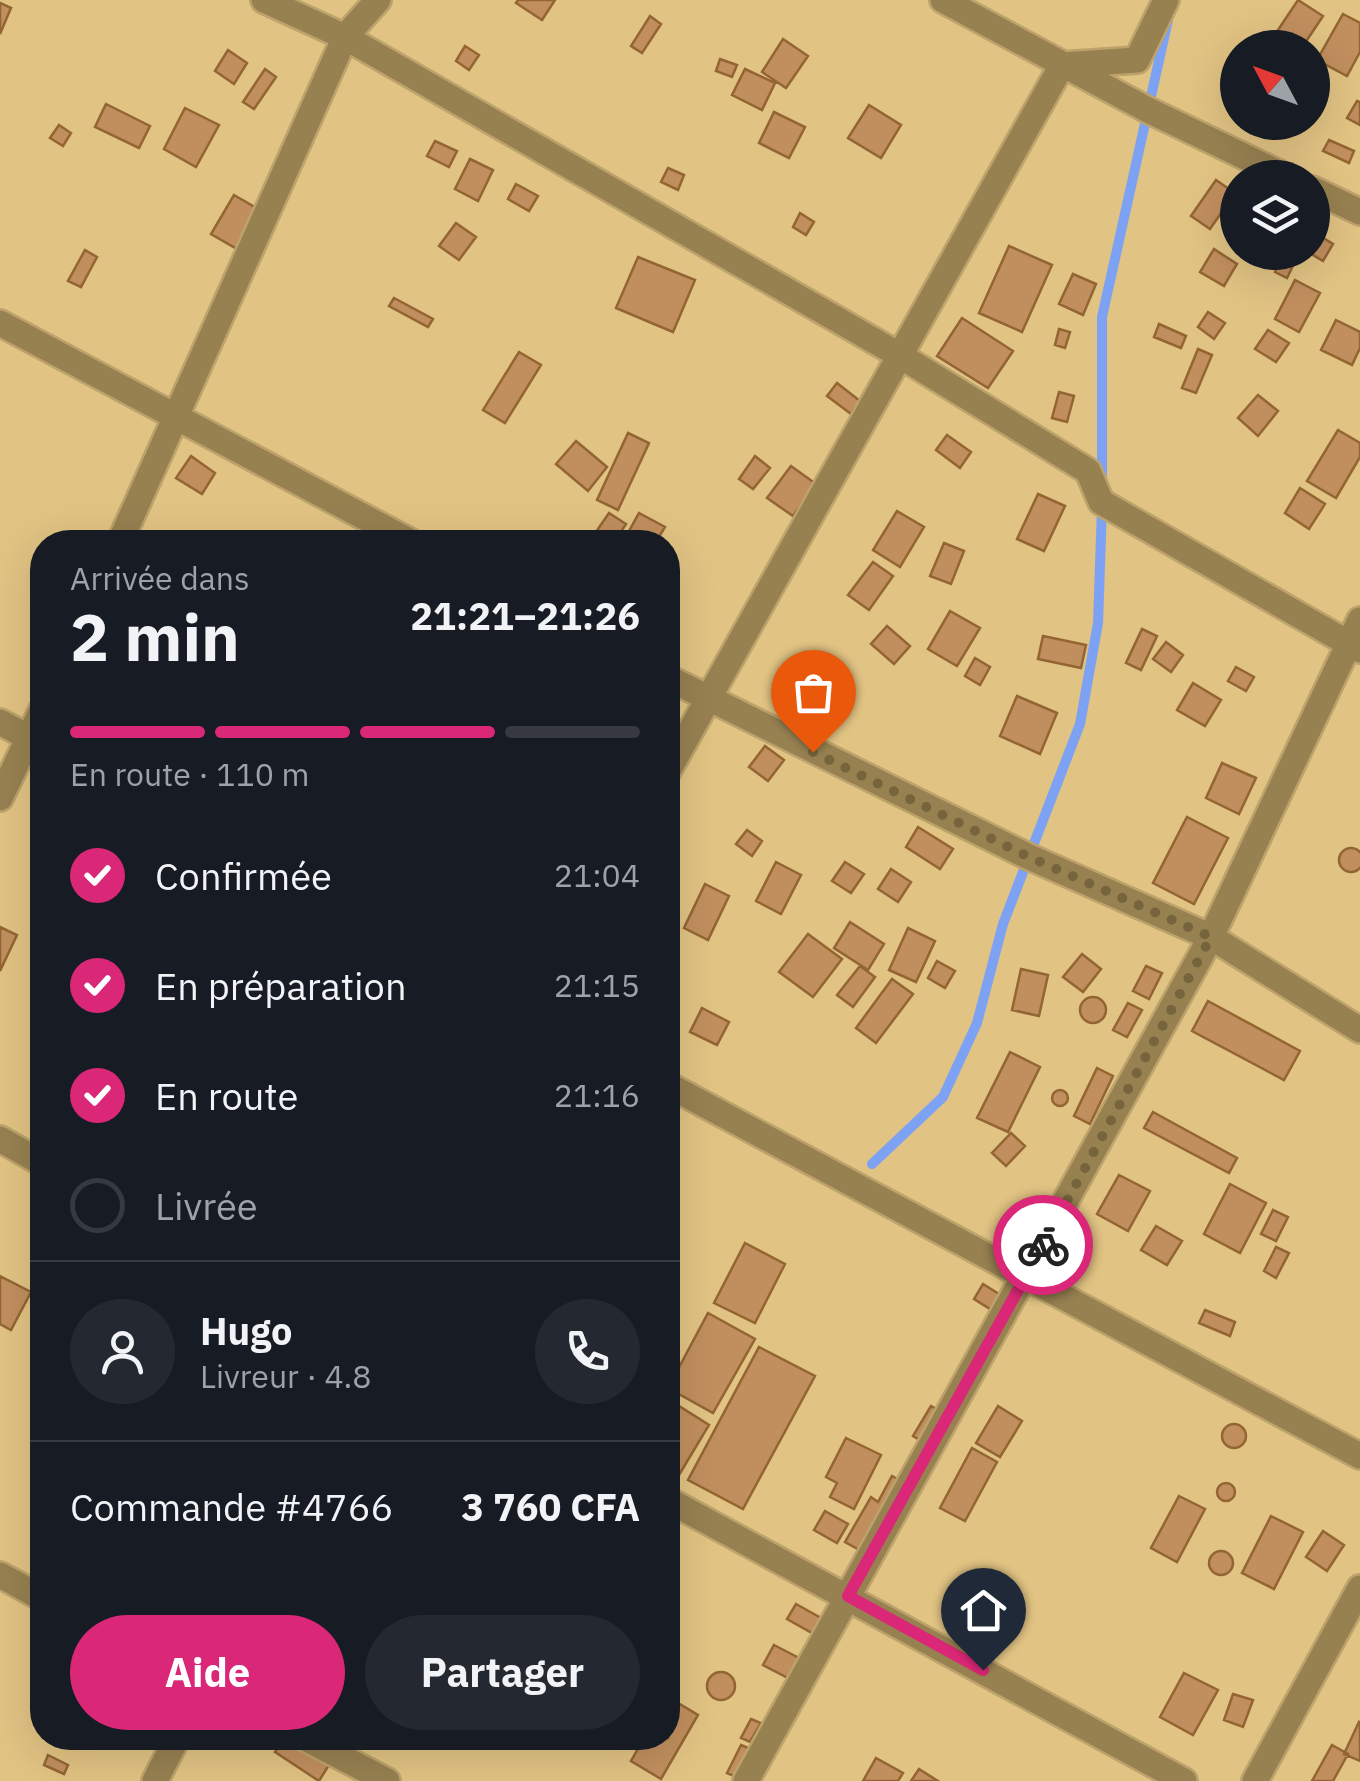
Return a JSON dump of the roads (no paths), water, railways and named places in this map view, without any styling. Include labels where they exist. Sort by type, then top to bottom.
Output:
[{"type":"street","points":[[264,0],[346,37],[899,354],[1088,471],[1102,502],[1353,647]]},
{"type":"street","points":[[126,530],[346,37],[378,0]]},
{"type":"street","points":[[944,0],[1062,65],[1253,160]]},
{"type":"street","points":[[1062,65],[1138,60],[1166,0]]},
{"type":"street","points":[[680,748],[1062,65]]},
{"type":"street","points":[[1330,198],[1360,212]]},
{"type":"street","points":[[0,323],[388,530]]},
{"type":"street","points":[[746,1781],[1211,937],[1353,647],[1360,620]]},
{"type":"street","points":[[680,685],[1027,856],[1211,937],[1360,1030]]},
{"type":"street","points":[[0,722],[30,738]]},
{"type":"street","points":[[0,798],[30,750]]},
{"type":"street","points":[[680,1091],[1360,1456]]},
{"type":"street","points":[[0,1139],[30,1157]]},
{"type":"street","points":[[680,1506],[1184,1781]]},
{"type":"street","points":[[0,1576],[30,1592]]},
{"type":"street","points":[[1255,1781],[1360,1588]]},
{"type":"street","points":[[155,1781],[171,1750]]},
{"type":"street","points":[[329,1750],[387,1781]]},
{"type":"waterway","points":[[1102,486],[1102,317],[1168,20]]},
{"type":"waterway","points":[[872,1164],[943,1097],[977,1023],[1003,924],[1080,724],[1098,623],[1102,508]]}]
